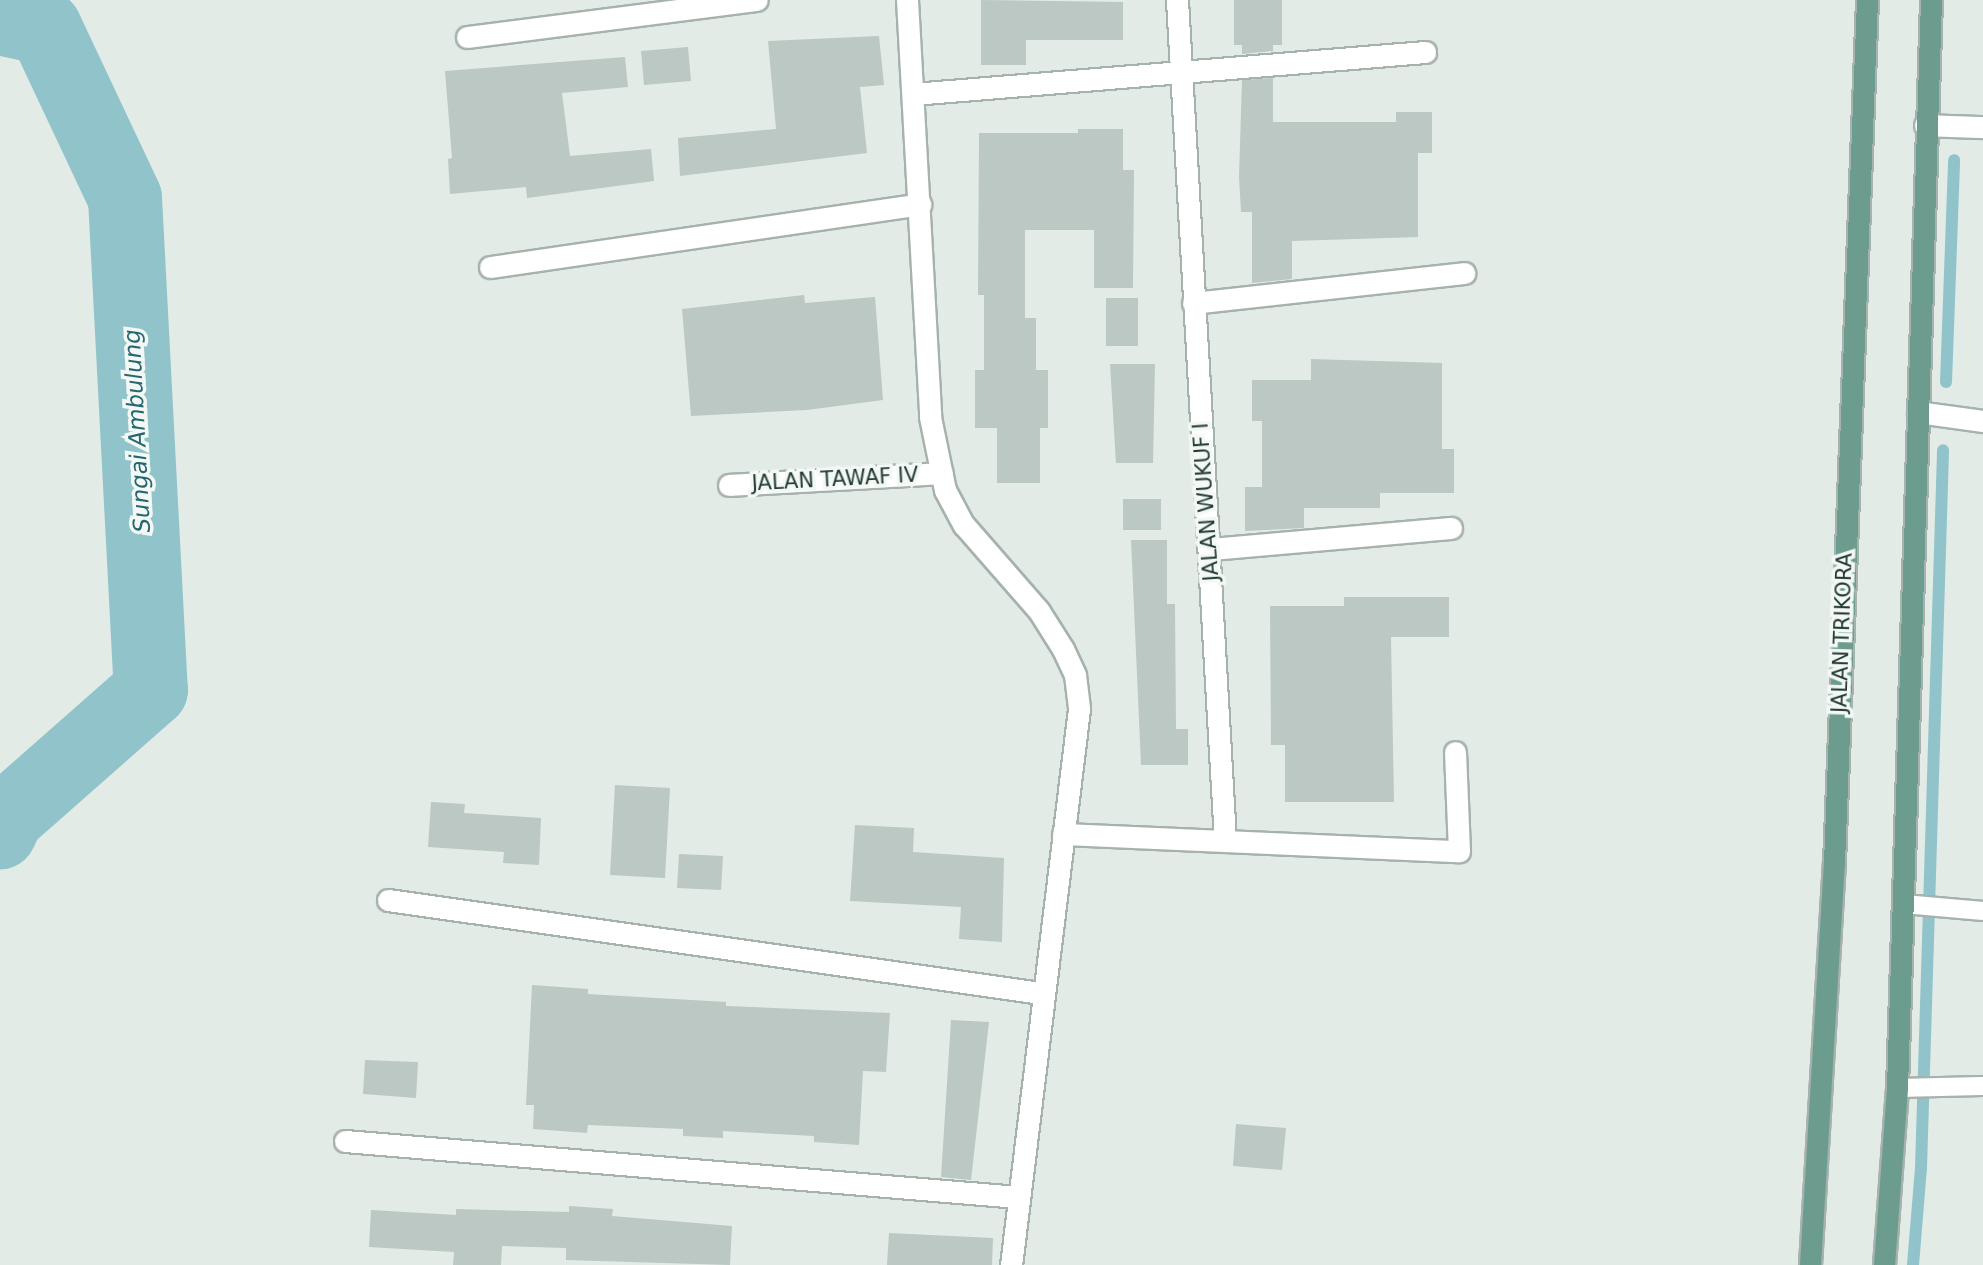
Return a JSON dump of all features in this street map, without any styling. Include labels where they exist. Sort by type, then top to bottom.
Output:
[{"type":"main road","name":"JALAN TRIKORA","points":[[1810,1265],[1834,863],[1867,0]]},
{"type":"main road","points":[[1884,1265],[1897,1088],[1904,904],[1925,125],[1931,0]]},
{"type":"street","points":[[467,37],[757,0]]},
{"type":"street","points":[[906,0],[920,204],[930,417],[942,473],[964,524],[1039,611],[1075,675],[1079,709],[1041,993],[1011,1265]]},
{"type":"street","name":"JALAN WUKUF I","points":[[1177,0],[1225,841]]},
{"type":"street","points":[[913,94],[1181,75],[1425,52]]},
{"type":"street","points":[[1925,125],[1983,127]]},
{"type":"street","points":[[490,267],[920,204]]},
{"type":"street","points":[[1193,303],[1464,273]]},
{"type":"street","points":[[1918,412],[1983,421]]},
{"type":"street","name":"JALAN TAWAF IV","points":[[729,485],[942,473]]},
{"type":"street","points":[[1210,549],[1451,528]]},
{"type":"street","points":[[1063,834],[1460,851],[1455,752]]},
{"type":"street","points":[[388,900],[1041,993]]},
{"type":"street","points":[[345,1141],[1017,1197]]},
{"type":"lane","points":[[1904,904],[1983,911]]},
{"type":"lane","points":[[1897,1088],[1983,1086]]},
{"type":"building","points":[[981,0],[1123,2],[1123,40],[1026,40],[1026,65],[981,65]]},
{"type":"building","points":[[1234,0],[1282,0],[1282,45],[1273,45],[1273,51],[1242,54],[1242,45],[1234,45]]},
{"type":"building","points":[[879,36],[884,85],[860,87],[867,153],[680,176],[678,138],[776,129],[768,41]]},
{"type":"building","points":[[688,47],[691,81],[644,85],[641,51]]},
{"type":"building","points":[[625,57],[628,87],[562,93],[570,156],[651,149],[654,181],[527,198],[526,187],[450,194],[448,159],[452,158],[445,71]]},
{"type":"building","points":[[1273,78],[1273,122],[1396,122],[1396,112],[1432,112],[1432,153],[1418,153],[1418,237],[1292,241],[1292,279],[1252,283],[1252,212],[1241,212],[1239,177],[1242,80]]},
{"type":"building","points":[[1078,129],[1123,129],[1123,170],[1134,170],[1133,288],[1094,288],[1094,230],[1025,230],[1025,318],[1036,318],[1036,370],[1048,370],[1048,428],[1040,428],[1040,483],[997,483],[997,428],[975,428],[975,370],[984,370],[984,295],[978,295],[979,133],[1078,133]]},
{"type":"building","points":[[804,295],[805,303],[875,297],[883,400],[807,410],[691,416],[682,309]]},
{"type":"building","points":[[1106,298],[1138,298],[1138,346],[1106,346]]},
{"type":"building","points":[[1311,359],[1442,363],[1442,449],[1454,449],[1454,493],[1380,493],[1380,508],[1304,508],[1304,528],[1245,531],[1245,487],[1262,487],[1262,421],[1252,421],[1252,380],[1311,380]]},
{"type":"building","points":[[1110,364],[1155,364],[1153,463],[1116,463]]},
{"type":"building","points":[[1123,499],[1161,499],[1161,530],[1123,530]]},
{"type":"building","points":[[1131,540],[1167,540],[1167,604],[1175,604],[1176,729],[1188,729],[1188,765],[1141,765]]},
{"type":"building","points":[[1344,597],[1449,597],[1449,637],[1391,637],[1394,802],[1285,802],[1285,745],[1271,745],[1270,606],[1344,606]]},
{"type":"building","points":[[615,785],[670,788],[665,878],[610,875]]},
{"type":"building","points":[[431,802],[465,804],[464,813],[541,818],[539,865],[503,863],[504,852],[428,847]]},
{"type":"building","points":[[855,825],[914,828],[913,852],[1004,858],[1002,942],[959,939],[961,907],[850,901]]},
{"type":"building","points":[[679,854],[723,856],[721,890],[677,888]]},
{"type":"building","points":[[532,985],[588,989],[588,994],[726,1002],[726,1006],[890,1013],[886,1072],[863,1071],[859,1145],[814,1142],[814,1136],[723,1131],[723,1138],[683,1136],[683,1129],[588,1125],[587,1133],[533,1129],[534,1105],[526,1105]]},
{"type":"building","points":[[951,1020],[989,1022],[971,1180],[941,1177]]},
{"type":"building","points":[[365,1060],[418,1062],[416,1098],[363,1094]]},
{"type":"building","points":[[1236,1124],[1286,1128],[1282,1170],[1233,1166]]},
{"type":"building","points":[[569,1206],[613,1209],[612,1216],[732,1226],[730,1265],[566,1260],[566,1248],[502,1246],[501,1265],[453,1265],[454,1252],[369,1247],[371,1210],[456,1215],[456,1209],[569,1212]]},
{"type":"building","points":[[889,1233],[993,1238],[992,1265],[887,1265]]},
{"type":"waterway","name":"Sungai Ambulung","points":[[0,18],[45,28],[125,198],[151,690],[7,817],[0,832]]},
{"type":"waterway","points":[[1946,382],[1954,160]]},
{"type":"waterway","points":[[1913,1265],[1921,1168],[1943,450]]}]
